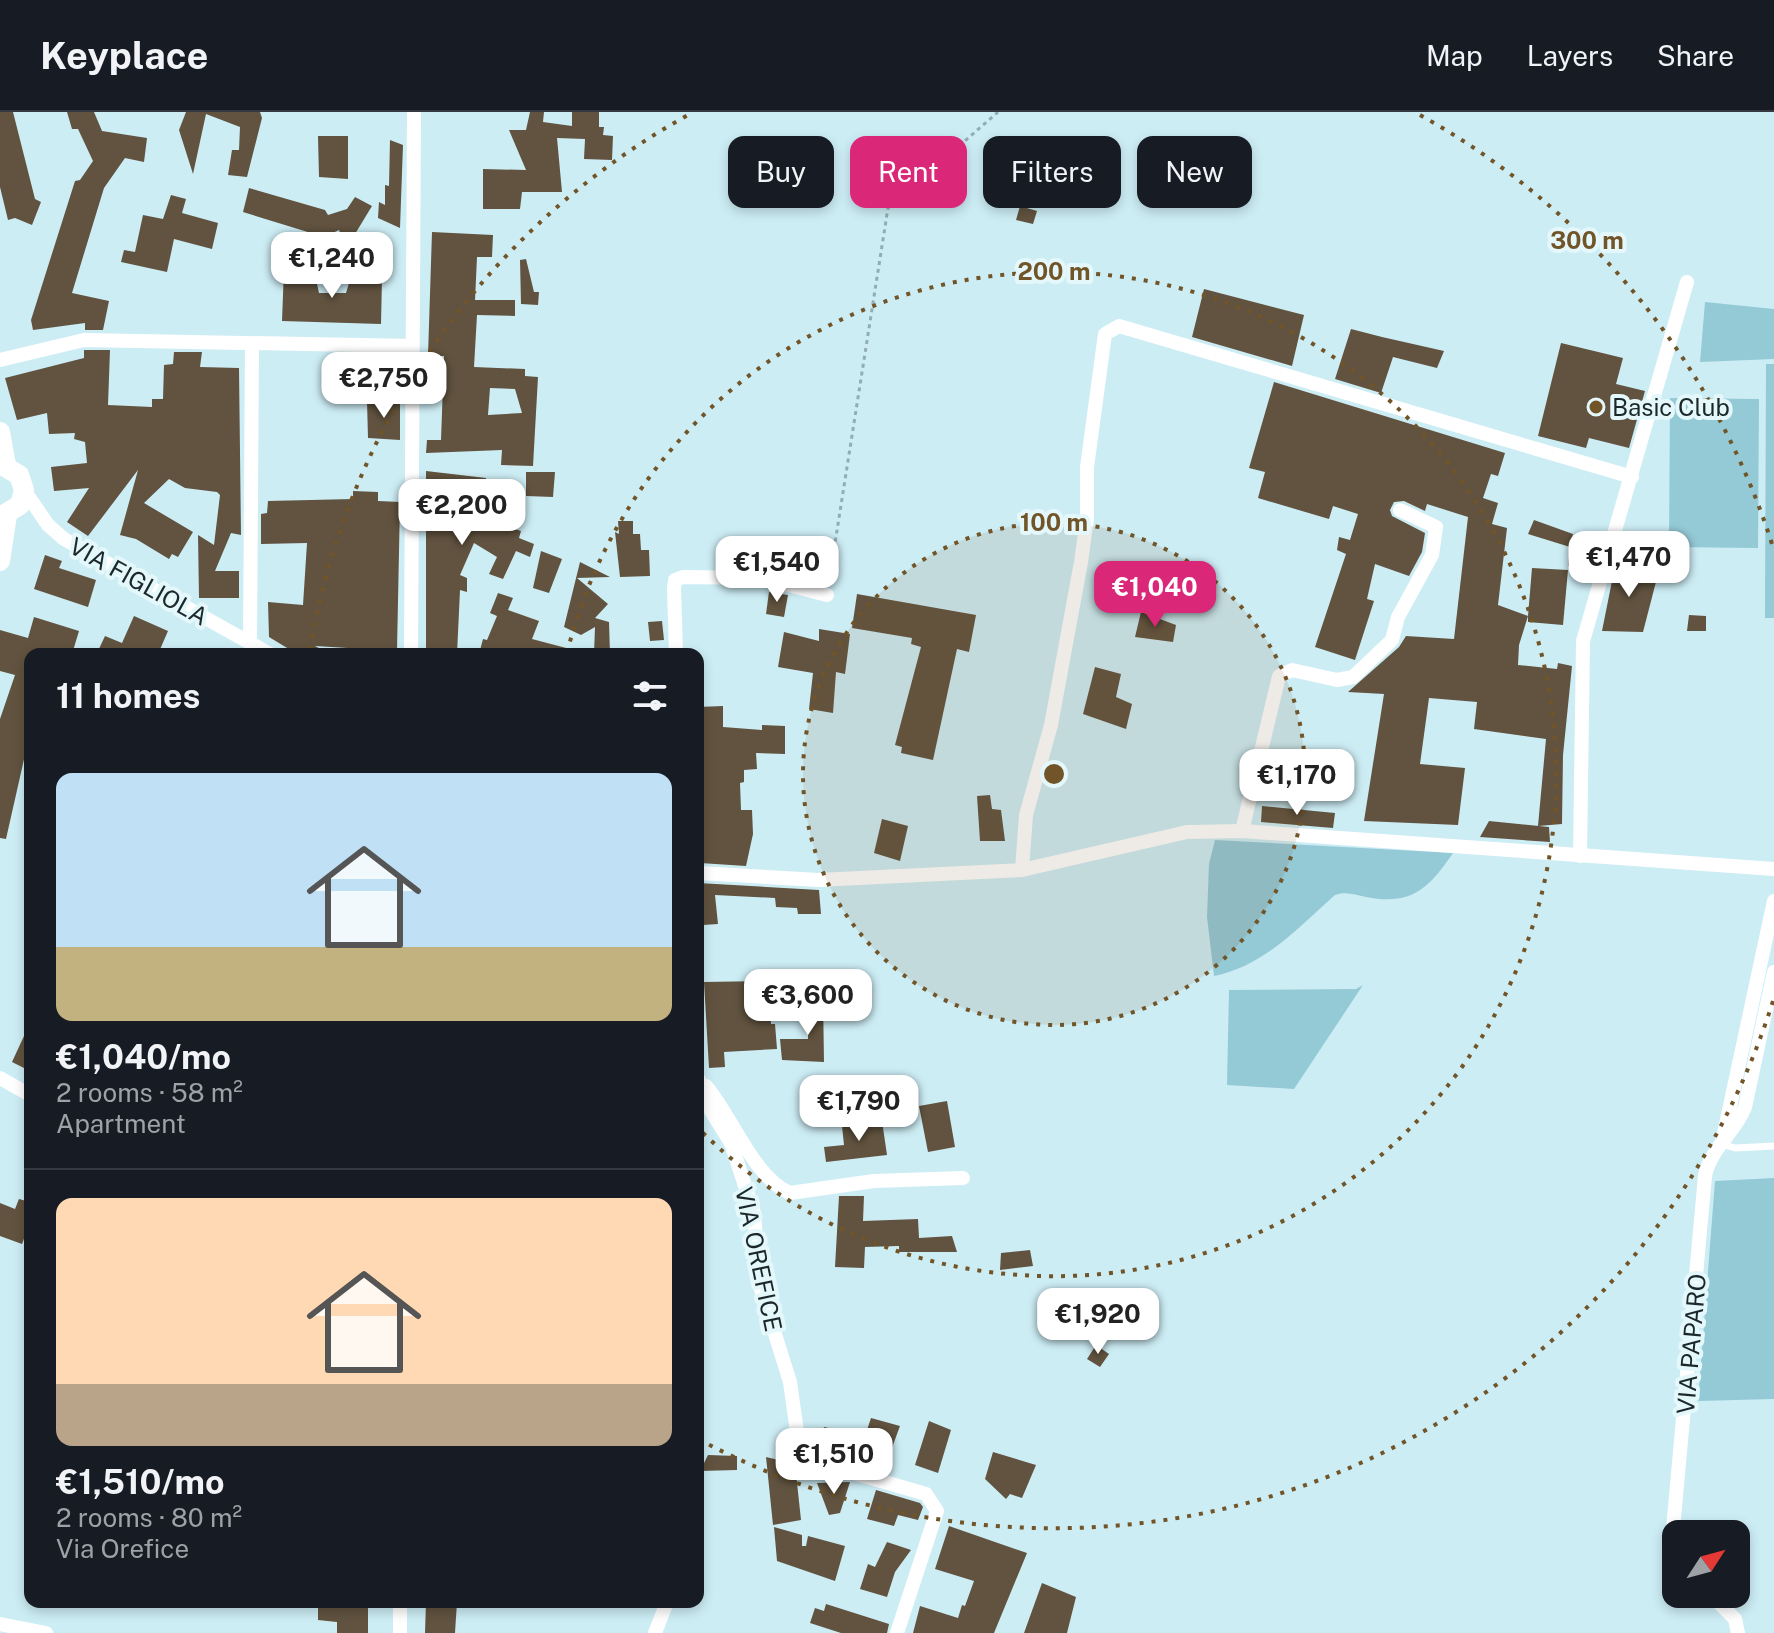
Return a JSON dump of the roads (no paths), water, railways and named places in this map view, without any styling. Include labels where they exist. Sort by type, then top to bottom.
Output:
[{"type":"street","points":[[411,648],[414,112]]},
{"type":"street","points":[[1580,856],[1583,641],[1687,282]]},
{"type":"street","points":[[1022,870],[1026,815],[1051,725],[1068,638],[1087,519],[1087,467],[1105,334],[1112,329],[1119,326],[1632,477]]},
{"type":"street","points":[[0,360],[59,343],[84,340],[412,346]]},
{"type":"street","points":[[250,643],[252,344]]},
{"type":"street","points":[[0,432],[3,464],[19,475],[24,490],[20,505],[4,516],[0,561]]},
{"type":"street","name":"VIA FIGLIOLA","points":[[24,490],[48,525],[64,539],[259,648]]},
{"type":"street","points":[[1242,831],[1279,676],[1292,670],[1337,680],[1353,677],[1392,640],[1398,617],[1432,555],[1436,527],[1400,510]]},
{"type":"street","points":[[676,648],[674,588],[675,580],[683,577],[761,578],[827,595]]},
{"type":"street","points":[[704,873],[818,880],[1022,870],[1187,832],[1242,831],[1774,869]]},
{"type":"street","name":"VIA PAPARO","points":[[1722,1144],[1774,901]]},
{"type":"street","name":"VIA PAPARO","points":[[1674,1520],[1705,1176],[1708,1161],[1738,1125],[1745,1107],[1774,972]]},
{"type":"street","points":[[0,1078],[24,1092]]},
{"type":"street","points":[[704,1085],[726,1110],[764,1176],[776,1187],[790,1193],[874,1181],[963,1178]]},
{"type":"street","name":"VIA OREFICE","points":[[704,1093],[731,1143],[754,1213],[760,1286],[790,1382],[799,1446],[805,1459],[926,1494],[934,1502],[937,1511],[897,1633]]},
{"type":"street","points":[[400,1608],[400,1633]]},
{"type":"street","points":[[655,1633],[665,1608]]},
{"type":"street","points":[[1724,1608],[1735,1619],[1738,1633]]},
{"type":"street","points":[[0,1624],[46,1633]]},
{"type":"lane","points":[[1722,1144],[1735,1148],[1774,1146]]},
{"type":"place","name":"Basic Club","points":[[1596,407]]}]
